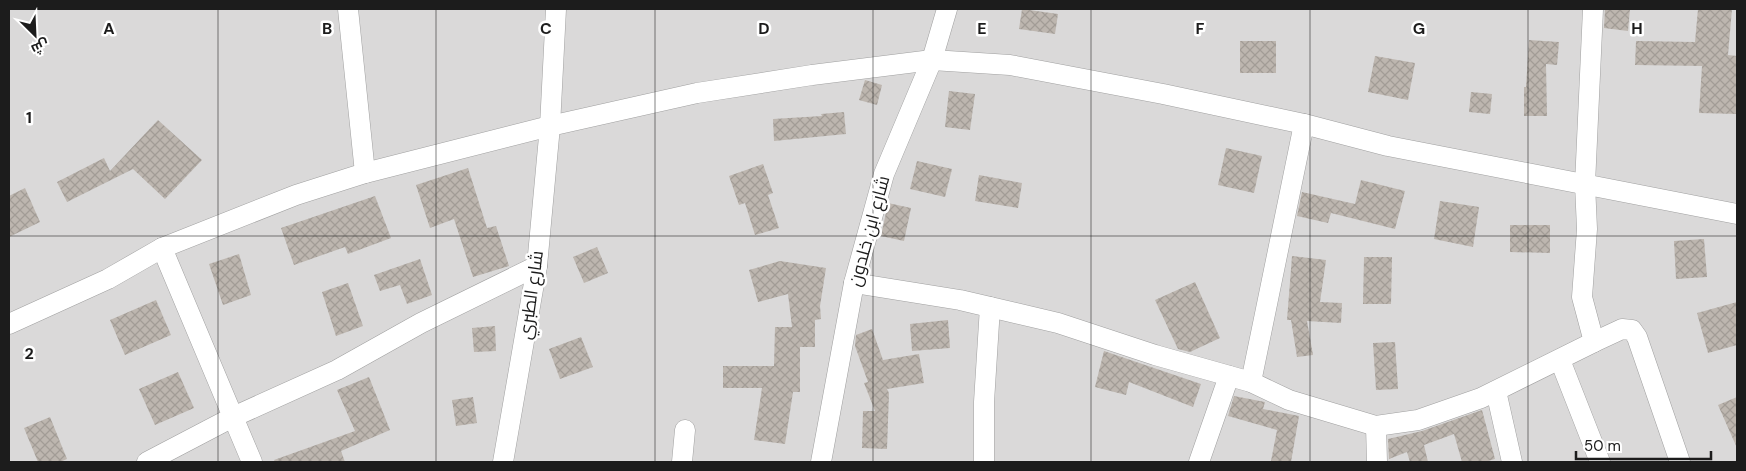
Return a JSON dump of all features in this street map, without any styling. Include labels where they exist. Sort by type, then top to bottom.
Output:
[{"type":"street","points":[[348,9],[365,173]]},
{"type":"street","name":"شارع الطبري","points":[[502,462],[537,266],[550,126],[556,9]]},
{"type":"street","name":"شارع ابن خلدون","points":[[821,462],[854,283],[884,174],[932,60],[947,9]]},
{"type":"street","points":[[1594,9],[1585,184],[1587,229],[1582,297],[1594,342]]},
{"type":"street","points":[[9,324],[108,279],[162,248],[296,195],[365,173],[550,126],[697,94],[812,74],[932,60],[1010,65],[1163,94],[1304,124],[1388,146],[1737,214]]},
{"type":"street","points":[[1250,382],[1304,124]]},
{"type":"street","points":[[162,248],[252,462]]},
{"type":"street","points":[[147,462],[234,417],[337,370],[421,323],[537,266]]},
{"type":"street","points":[[854,283],[960,300],[1058,323],[1155,355],[1250,382],[1289,400],[1376,426],[1418,420],[1496,391],[1594,342],[1622,330],[1632,330],[1637,337],[1680,462]]},
{"type":"street","points":[[984,462],[984,402],[990,307]]},
{"type":"street","points":[[1560,360],[1600,462]]},
{"type":"street","points":[[1199,462],[1229,376]]},
{"type":"street","points":[[1496,391],[1512,462]]},
{"type":"street","points":[[1376,426],[1377,462]]},
{"type":"street","points":[[682,462],[685,430]]},
{"type":"shaded area","points":[[9,9],[1737,9],[1737,462],[9,462]]},
{"type":"building","points":[[1022,9],[1058,14],[1055,34],[1019,29]]},
{"type":"building","points":[[1605,9],[1630,9],[1628,31],[1604,28]]},
{"type":"building","points":[[1698,9],[1732,9],[1728,55],[1737,56],[1737,114],[1699,113],[1702,66],[1635,65],[1636,41],[1695,42]]},
{"type":"building","points":[[1529,40],[1559,42],[1557,65],[1546,64],[1547,116],[1524,116],[1524,87],[1526,87]]},
{"type":"building","points":[[1240,41],[1276,41],[1276,73],[1240,73]]},
{"type":"building","points":[[1375,56],[1415,63],[1408,100],[1368,92]]},
{"type":"building","points":[[865,80],[882,85],[877,105],[859,100]]},
{"type":"building","points":[[949,91],[975,94],[970,130],[945,127]]},
{"type":"building","points":[[1471,92],[1492,94],[1490,114],[1469,112]]},
{"type":"building","points":[[844,112],[846,134],[774,141],[773,119],[822,116],[821,114]]},
{"type":"building","points":[[158,120],[202,160],[165,199],[133,169],[67,202],[57,182],[104,158],[110,171]]},
{"type":"building","points":[[1226,148],[1262,156],[1254,193],[1218,185]]},
{"type":"building","points":[[917,161],[952,169],[945,197],[910,189]]},
{"type":"building","points":[[763,164],[773,193],[768,195],[779,228],[755,235],[745,203],[739,205],[729,176]]},
{"type":"building","points":[[468,168],[487,228],[496,226],[509,266],[473,277],[454,219],[430,228],[416,185]]},
{"type":"building","points":[[979,175],[1022,183],[1018,208],[975,201]]},
{"type":"building","points":[[1361,180],[1405,191],[1395,229],[1331,213],[1328,223],[1297,216],[1302,192],[1355,204]]},
{"type":"building","points":[[25,188],[40,222],[9,237],[9,196]]},
{"type":"building","points":[[375,196],[391,238],[348,254],[345,247],[294,265],[281,228]]},
{"type":"building","points":[[1440,201],[1479,207],[1473,247],[1434,239]]},
{"type":"building","points":[[888,203],[911,208],[904,241],[881,236]]},
{"type":"building","points":[[1510,225],[1550,225],[1550,253],[1510,252]]},
{"type":"building","points":[[1704,239],[1707,277],[1676,279],[1674,241]]},
{"type":"building","points":[[597,247],[608,273],[584,283],[573,257]]},
{"type":"building","points":[[239,254],[251,295],[223,305],[209,264]]},
{"type":"building","points":[[1292,256],[1326,260],[1320,302],[1342,303],[1341,323],[1307,321],[1313,355],[1297,357],[1291,320],[1287,320]]},
{"type":"building","points":[[1364,257],[1392,257],[1391,304],[1363,304]]},
{"type":"building","points":[[420,259],[432,295],[407,304],[400,285],[380,291],[374,275]]},
{"type":"building","points":[[780,261],[826,268],[820,306],[821,319],[815,320],[815,347],[800,347],[800,392],[793,392],[785,444],[754,440],[762,388],[723,388],[723,366],[774,366],[775,327],[792,327],[788,294],[758,302],[749,270]]},
{"type":"building","points":[[1195,282],[1220,338],[1190,352],[1178,349],[1155,300]]},
{"type":"building","points":[[348,283],[363,326],[336,336],[322,292]]},
{"type":"building","points":[[156,300],[171,335],[125,355],[110,320]]},
{"type":"building","points":[[1737,302],[1737,345],[1708,353],[1697,313]]},
{"type":"building","points":[[948,320],[950,348],[912,351],[910,324]]},
{"type":"building","points":[[495,326],[496,351],[474,352],[472,328]]},
{"type":"building","points":[[872,329],[883,360],[919,354],[924,383],[887,389],[889,393],[887,449],[862,448],[863,411],[875,411],[864,383],[868,382],[855,346],[856,335]]},
{"type":"building","points":[[581,337],[593,367],[560,379],[549,349]]},
{"type":"building","points":[[1395,342],[1398,389],[1376,390],[1373,343]]},
{"type":"building","points":[[1104,351],[1201,384],[1193,407],[1129,382],[1126,395],[1095,387]]},
{"type":"building","points":[[178,372],[194,408],[155,425],[139,389]]},
{"type":"building","points":[[369,377],[390,430],[341,451],[345,462],[275,462],[274,460],[355,431],[337,390]]},
{"type":"building","points":[[1234,396],[1265,402],[1263,409],[1299,416],[1291,462],[1271,461],[1277,430],[1228,416]]},
{"type":"building","points":[[473,397],[477,423],[456,426],[452,400]]},
{"type":"building","points":[[1737,397],[1737,448],[1718,405]]},
{"type":"building","points":[[1482,410],[1495,459],[1484,462],[1462,462],[1454,434],[1424,445],[1428,462],[1410,462],[1407,452],[1389,459],[1388,439],[1422,431]]},
{"type":"building","points":[[50,417],[67,459],[60,462],[38,462],[24,428]]}]
